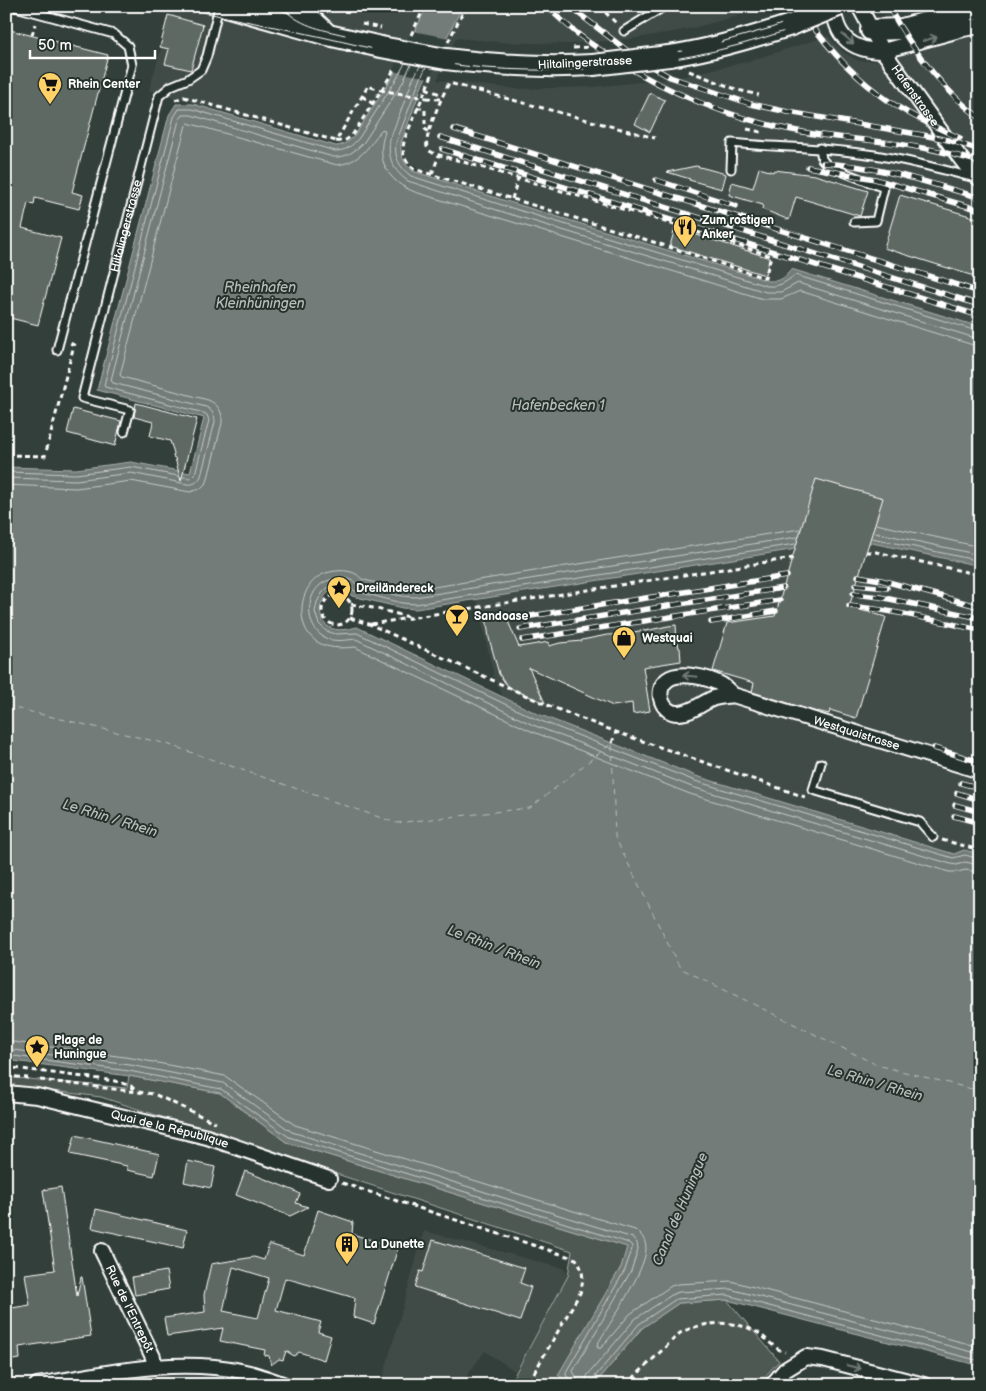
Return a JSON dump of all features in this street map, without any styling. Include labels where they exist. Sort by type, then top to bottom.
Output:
[{"type":"main road","name":"Hiltalingerstrasse","points":[[225,6],[328,35],[381,47],[446,59],[487,64],[543,66],[593,65],[710,48],[791,25],[838,6]]},
{"type":"main road","points":[[297,6],[328,35]]},
{"type":"main road","points":[[871,30],[902,29],[980,8]]},
{"type":"street","points":[[832,6],[840,32],[851,44],[869,51],[883,51],[980,26]]},
{"type":"street","name":"Hafenstrasse","points":[[859,6],[883,51],[978,179]]},
{"type":"street","name":"Westquaistrasse","points":[[734,695],[715,698],[679,713],[667,709],[660,698],[662,685],[672,677],[686,675],[701,678],[722,686],[734,695],[980,771]]},
{"type":"street","name":"Quai de la République","points":[[6,1093],[37,1096],[207,1137],[329,1179]]},
{"type":"street","name":"Rue de l'Entrepôt","points":[[102,1251],[153,1357],[154,1366]]},
{"type":"street","points":[[772,1385],[800,1354],[924,1385]]},
{"type":"street","points":[[37,1385],[154,1366],[205,1366],[242,1371],[285,1385]]},
{"type":"lane","points":[[12,6],[114,34],[128,46],[132,65],[57,350]]},
{"type":"lane","name":"Hiltalingerstrasse","points":[[124,432],[130,410],[82,398],[159,96],[171,86],[188,79],[201,70],[219,6]]},
{"type":"lane","points":[[624,30],[665,6]]},
{"type":"lane","points":[[731,169],[732,142],[820,148],[880,156],[978,179]]},
{"type":"lane","points":[[820,148],[822,159],[828,166],[884,188],[876,220],[854,222]]},
{"type":"lane","points":[[821,763],[813,790],[920,822],[933,837]]},
{"type":"path","points":[[146,6],[165,11]]},
{"type":"path","points":[[174,100],[184,97],[341,142],[348,140],[391,75]]},
{"type":"path","points":[[432,75],[402,148],[407,163],[414,169],[765,278],[772,256],[656,219],[433,153],[428,149],[427,140],[441,97],[449,82],[655,138]]},
{"type":"path","points":[[336,141],[368,86],[397,93],[441,97]]},
{"type":"path","points":[[426,88],[441,97]]},
{"type":"path","points":[[738,90],[759,95]]},
{"type":"path","points":[[362,96],[373,104]]},
{"type":"path","points":[[418,108],[424,109],[425,129],[429,132]]},
{"type":"path","points":[[748,129],[762,133]]},
{"type":"path","points":[[432,174],[439,155]]},
{"type":"path","points":[[512,199],[518,178]]},
{"type":"path","points":[[6,455],[45,456],[74,345],[60,340]]},
{"type":"path","points":[[866,552],[876,552],[980,576]]},
{"type":"path","points":[[369,624],[793,558]]},
{"type":"path","points":[[337,595],[346,597],[351,604],[350,618],[344,623],[335,625],[327,621],[322,609],[323,604],[329,598],[337,595]]},
{"type":"path","points":[[373,608],[376,602]]},
{"type":"path","points":[[351,604],[411,617]]},
{"type":"path","points":[[350,618],[369,624],[547,705],[616,732],[811,799]]},
{"type":"path","points":[[612,743],[616,732]]},
{"type":"path","points":[[933,837],[980,850]]},
{"type":"path","points":[[6,1067],[120,1082],[131,1086],[136,1091]]},
{"type":"path","points":[[6,1076],[154,1094],[220,1125]]},
{"type":"path","points":[[329,1179],[576,1260],[583,1272],[584,1282],[580,1293],[531,1378],[531,1385]]},
{"type":"path","points":[[626,1385],[680,1334],[690,1328],[704,1324],[740,1325],[760,1335],[779,1350],[800,1354]]},
{"type":"shaded area","points":[[174,6],[775,6],[689,29],[631,39],[568,44],[499,42],[456,38],[437,80],[517,89],[592,87],[670,79],[746,62],[828,36],[843,52],[859,61],[877,61],[980,32],[980,854],[964,850],[955,854],[715,783],[667,766],[504,699],[494,677],[477,600],[417,166],[149,90]]},
{"type":"shaded area","points":[[129,1076],[220,1093],[286,1142],[628,1247],[621,1267],[559,1375],[566,1382],[564,1385],[509,1385],[568,1276],[572,1251],[101,1097],[6,1085],[6,1077],[127,1088]]},
{"type":"shaded area","points":[[424,1231],[565,1269],[568,1276],[515,1371],[485,1351],[460,1385],[381,1385]]},
{"type":"shaded area","points":[[727,1300],[779,1361],[757,1385],[594,1385],[642,1328],[679,1303]]},
{"type":"water","points":[[427,6],[463,6],[423,83],[401,143],[403,158],[413,171],[769,281],[782,279],[791,269],[980,327],[980,566],[872,543],[841,542],[416,609],[402,608],[352,596],[345,590],[333,590],[324,597],[320,613],[325,623],[332,629],[343,630],[357,627],[538,714],[696,776],[954,854],[964,850],[980,854],[980,1366],[727,1300],[679,1303],[642,1328],[594,1385],[564,1385],[566,1381],[558,1375],[621,1267],[627,1247],[286,1142],[220,1093],[129,1076],[6,1060],[6,467],[76,469],[131,462],[190,473],[204,418],[97,390],[169,115],[176,104],[193,104],[336,146],[342,145],[355,135],[393,76]]},
{"type":"pier","points":[[412,31],[449,38],[429,78],[392,71]]},
{"type":"building","points":[[168,15],[203,25],[191,70],[165,64],[169,49],[160,47]]},
{"type":"building","name":"Rhein Center","points":[[6,29],[108,55],[72,192],[83,195],[79,209],[35,198],[34,205],[28,203],[22,228],[61,238],[38,325],[6,317]]},
{"type":"building","points":[[650,93],[665,100],[650,132],[635,124]]},
{"type":"building","points":[[696,166],[726,174],[722,189],[667,172]]},
{"type":"building","points":[[759,168],[773,172],[774,170],[815,175],[868,191],[860,216],[796,197],[789,220],[762,209],[763,205],[729,195],[732,182],[753,188]]},
{"type":"building","points":[[900,195],[980,219],[980,278],[884,248]]},
{"type":"building","points":[[675,228],[770,258],[765,275],[670,246]]},
{"type":"building","points":[[136,403],[197,419],[181,481],[170,441],[150,436],[153,422],[134,417]]},
{"type":"building","points":[[73,409],[121,421],[115,446],[67,433]]},
{"type":"building","points":[[816,479],[883,498],[849,607],[886,617],[856,718],[830,710],[829,714],[817,712],[752,692],[754,683],[713,671],[727,623],[775,616]]},
{"type":"building","points":[[504,612],[519,647],[549,642],[549,646],[676,625],[677,644],[680,648],[681,661],[643,667],[650,711],[633,714],[632,703],[613,706],[529,668],[545,703],[514,690],[506,684],[499,674],[489,638],[486,616]]},
{"type":"building","points":[[75,1135],[159,1154],[154,1176],[127,1170],[127,1166],[70,1154]]},
{"type":"building","points":[[188,1161],[215,1167],[211,1188],[184,1182]]},
{"type":"building","points":[[245,1171],[295,1191],[300,1194],[296,1203],[308,1207],[290,1216],[236,1195]]},
{"type":"building","points":[[61,1187],[77,1296],[82,1277],[91,1336],[19,1347],[20,1359],[6,1361],[6,1309],[30,1305],[25,1274],[55,1270],[43,1190]]},
{"type":"building","points":[[96,1209],[187,1230],[183,1248],[92,1228]]},
{"type":"building","points":[[318,1210],[353,1222],[352,1234],[398,1248],[374,1324],[353,1317],[355,1298],[285,1278],[276,1310],[321,1322],[318,1332],[331,1336],[324,1360],[299,1352],[294,1356],[286,1351],[283,1360],[279,1359],[271,1365],[269,1356],[264,1355],[265,1350],[220,1341],[223,1328],[167,1336],[164,1318],[205,1312],[204,1295],[211,1264],[254,1257],[264,1260],[269,1244],[304,1255]],"holes":[[[233,1267],[269,1278],[258,1318],[223,1311]]]},
{"type":"building","points":[[433,1240],[525,1268],[520,1283],[531,1287],[520,1321],[415,1287],[420,1271],[423,1272]]},
{"type":"building","points":[[166,1271],[169,1289],[135,1295],[132,1277]]},
{"type":"ferry route","points":[[6,706],[167,744],[396,823],[530,808],[612,743]]},
{"type":"ferry route","points":[[612,745],[615,837],[680,968],[877,1065],[980,1091]]},
{"type":"tram line","points":[[177,6],[423,60],[485,68],[532,70],[624,66],[670,60],[715,51],[760,39],[804,24],[847,6]]},
{"type":"tram line","points":[[281,6],[288,13],[303,22],[345,35]]},
{"type":"tram line","points":[[721,42],[771,28],[829,6]]},
{"type":"tram line","points":[[623,59],[682,51]]},
{"type":"railway","points":[[546,6],[578,34],[615,59],[667,88],[722,111],[750,120],[808,133],[925,148],[980,162]]},
{"type":"railway","points":[[569,6],[638,59],[670,77],[751,104],[948,140],[980,150]]},
{"type":"railway","points":[[799,6],[835,54],[868,85],[908,113],[960,138]]},
{"type":"railway","points":[[888,6],[907,38],[928,67],[966,107],[980,118]]},
{"type":"railway","points":[[454,129],[980,292]]},
{"type":"railway","points":[[440,137],[980,305]]},
{"type":"railway","points":[[442,149],[980,316]]},
{"type":"railway","points":[[823,163],[883,171],[980,198]]},
{"type":"railway","points":[[808,167],[875,179],[980,210]]},
{"type":"railway","points":[[656,180],[736,206]]},
{"type":"railway","points":[[518,618],[787,576]]},
{"type":"railway","points":[[858,576],[881,580],[980,607]]},
{"type":"railway","points":[[855,585],[887,588]]},
{"type":"railway","points":[[520,629],[783,588]]},
{"type":"railway","points":[[853,594],[880,597],[980,618]]},
{"type":"railway","points":[[522,640],[780,600]]},
{"type":"railway","points":[[849,606],[899,613],[980,630]]},
{"type":"railway","points":[[711,622],[776,611]]},
{"type":"railway","points":[[934,748],[980,762]]},
{"type":"railway","points":[[961,783],[980,788]]},
{"type":"railway","points":[[957,793],[980,800]]},
{"type":"railway","points":[[955,805],[980,812]]},
{"type":"railway","points":[[954,816],[980,823]]},
{"type":"place","name":"Rhein Center","points":[[50,105]]},
{"type":"place","name":"Zum rostigen Anker","points":[[685,248]]},
{"type":"place","name":"Dreiländereck","points":[[339,609]]},
{"type":"place","name":"Sandoase","points":[[457,637]]},
{"type":"place","name":"Westquai","points":[[624,659]]},
{"type":"place","name":"Plage de Huningue","points":[[37,1068]]},
{"type":"place","name":"La Dunette","points":[[347,1265]]},
{"type":"water label","name":"Rheinhafen Kleinhüningen","points":[[260,296]]},
{"type":"water label","name":"Hafenbecken 1","points":[[558,405]]},
{"type":"water label","name":"Le Rhin / Rhein","points":[[110,818]]},
{"type":"water label","name":"Le Rhin / Rhein","points":[[494,947]]},
{"type":"water label","name":"Le Rhin / Rhein","points":[[875,1083]]},
{"type":"water label","name":"Canal de Huningue","points":[[680,1209]]}]
